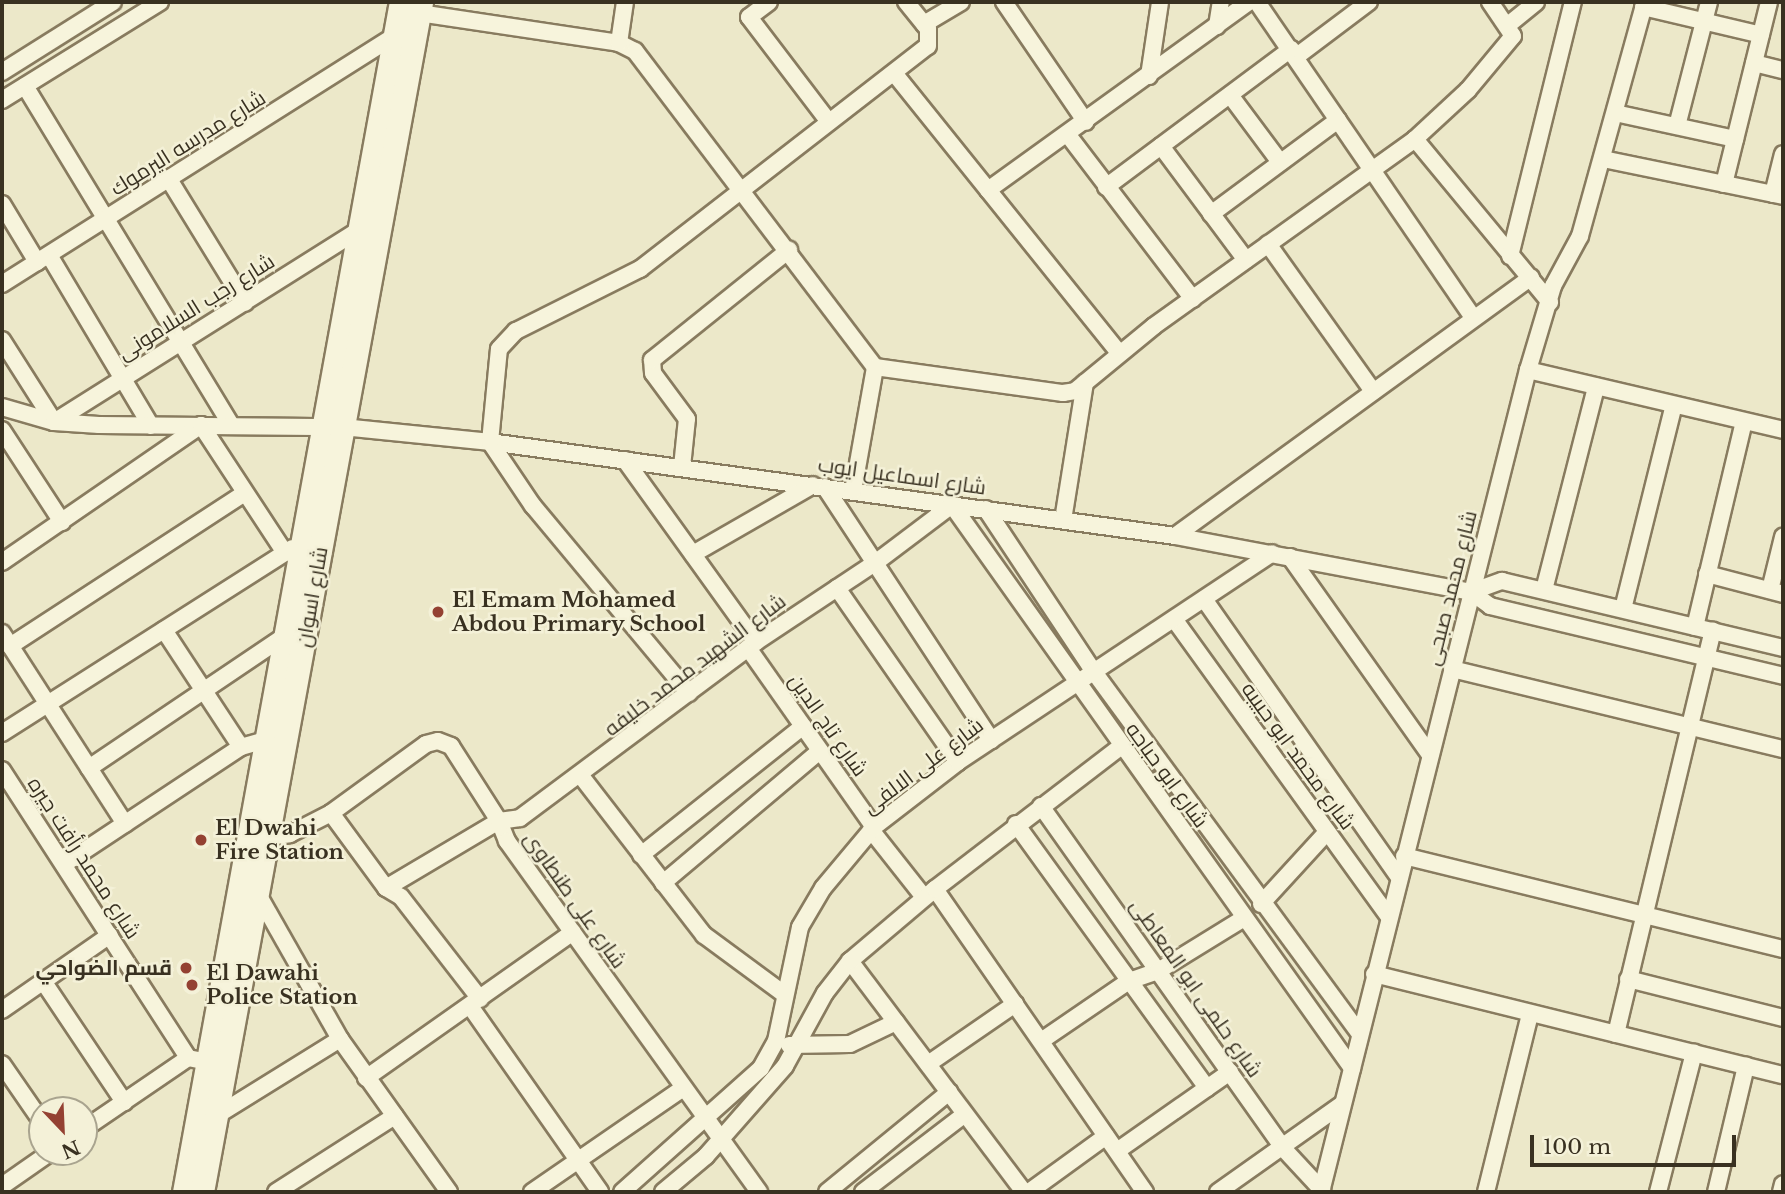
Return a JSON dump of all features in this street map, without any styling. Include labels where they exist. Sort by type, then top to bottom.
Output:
[{"type":"street","points":[[2,72],[113,2]]},
{"type":"street","points":[[2,100],[160,2]]},
{"type":"street","points":[[619,43],[625,2]]},
{"type":"street","points":[[769,2],[749,17],[829,122]]},
{"type":"street","points":[[689,693],[533,506],[489,442],[499,349],[506,338],[633,273],[928,46],[930,34],[906,2]]},
{"type":"street","points":[[924,24],[943,7],[961,2]]},
{"type":"street","points":[[1004,2],[1086,122]]},
{"type":"street","points":[[1149,76],[1160,2]]},
{"type":"street","points":[[1217,26],[1222,2]]},
{"type":"street","points":[[988,190],[1250,2]]},
{"type":"street","points":[[1257,2],[1294,52],[1371,171],[1473,318]]},
{"type":"street","points":[[1106,187],[1230,95],[1368,2]]},
{"type":"street","points":[[414,5],[619,43],[642,56],[875,367],[1054,393],[1075,391],[1119,353],[1415,139],[1468,90],[1512,41],[1508,25],[1490,2]]},
{"type":"street","points":[[1508,25],[1536,2]]},
{"type":"street","points":[[1510,256],[1573,2]]},
{"type":"street","points":[[1677,126],[1709,2]]},
{"type":"street","points":[[1724,184],[1769,2]]},
{"type":"street","name":"شارع اسوان","points":[[277,738],[294,547],[333,427],[361,229],[396,36],[414,5]]},
{"type":"street","name":"شارع اسوان","points":[[184,1192],[198,1060],[259,838],[333,427],[414,5]]},
{"type":"street","points":[[1644,5],[1761,35]]},
{"type":"street","name":"شارع محمد صبحى","points":[[1322,1191],[1359,1033],[1528,370],[1550,302],[1580,236],[1644,5]]},
{"type":"street","name":"شارع مدرسه اليرموك","points":[[2,284],[170,181],[396,36]]},
{"type":"street","points":[[1754,63],[1783,70]]},
{"type":"street","points":[[894,73],[1119,353]]},
{"type":"street","points":[[25,86],[231,425]]},
{"type":"street","points":[[1230,95],[1280,162]]},
{"type":"street","points":[[1615,113],[1735,139]]},
{"type":"street","points":[[1211,214],[1338,120]]},
{"type":"street","points":[[1068,135],[1193,299]]},
{"type":"street","points":[[1415,139],[1550,302]]},
{"type":"street","points":[[1161,146],[1246,260]]},
{"type":"street","points":[[1603,159],[1778,195],[1783,153]]},
{"type":"street","points":[[170,181],[245,303]]},
{"type":"street","points":[[2,204],[124,377],[151,426]]},
{"type":"street","name":"شارع رجب السلامونى","points":[[54,422],[361,229]]},
{"type":"street","points":[[1268,244],[1373,391]]},
{"type":"street","points":[[682,467],[687,419],[653,373],[656,353],[789,250]]},
{"type":"street","points":[[1175,536],[1531,277]]},
{"type":"street","points":[[2,340],[54,422]]},
{"type":"street","points":[[853,491],[875,367]]},
{"type":"street","points":[[1528,370],[1783,430]]},
{"type":"street","points":[[1063,520],[1085,383]]},
{"type":"street","points":[[1544,590],[1596,387]]},
{"type":"street","points":[[1623,610],[1674,405]]},
{"type":"street","name":"شارع اسماعيل ايوب","points":[[2,407],[54,422],[151,426],[333,427],[489,442],[1175,536],[1290,556],[1471,593],[1490,606],[1783,676]]},
{"type":"street","points":[[1695,627],[1744,422]]},
{"type":"street","points":[[2,562],[201,425],[244,493],[294,547],[2,733]]},
{"type":"street","points":[[2,430],[62,522]]},
{"type":"street","name":"شارع تاج الدين","points":[[625,460],[693,554],[803,726],[873,828],[930,893],[1014,1004],[1146,1192]]},
{"type":"street","points":[[693,554],[819,486],[875,564],[991,740]]},
{"type":"street","points":[[125,824],[6,639],[244,493]]},
{"type":"street","name":"شارع الشهيد محمد خليفه","points":[[386,888],[499,821],[520,818],[581,776],[752,645],[875,564],[952,505]]},
{"type":"street","name":"شارع ابو حباجه","points":[[952,505],[1120,747],[1352,1068]]},
{"type":"street","name":"شارع ابو حباجه","points":[[986,509],[1094,672],[1261,904],[1359,1033]]},
{"type":"street","points":[[1707,574],[1777,592],[1783,537]]},
{"type":"street","name":"شارع على الالفى","points":[[622,1192],[706,1122],[761,1068],[776,1041],[794,945],[811,906],[873,828],[958,762],[1272,553]]},
{"type":"street","points":[[1290,556],[1430,755]]},
{"type":"street","points":[[1471,593],[1502,581],[1783,648]]},
{"type":"street","points":[[837,588],[958,762]]},
{"type":"street","name":"شارع محمد ابو حبيبه","points":[[1203,599],[1399,878]]},
{"type":"street","name":"شارع محمد ابو حبيبه","points":[[1174,619],[1389,917]]},
{"type":"street","points":[[164,630],[241,747]]},
{"type":"street","points":[[1616,1034],[1713,631]]},
{"type":"street","points":[[89,768],[286,635]]},
{"type":"street","points":[[1452,669],[1783,749]]},
{"type":"street","points":[[641,855],[803,726]]},
{"type":"street","points":[[64,864],[241,747],[277,738]]},
{"type":"street","name":"شارع على طنطاوى","points":[[259,838],[289,834],[331,813],[426,744],[438,741],[455,751],[499,821],[507,841],[682,1089],[759,1192]]},
{"type":"street","points":[[663,1192],[719,1139],[798,1048],[825,993],[850,961],[1016,824],[1120,747]]},
{"type":"street","points":[[663,883],[820,751]]},
{"type":"street","name":"شارع محمد رأفت جيره","points":[[2,769],[110,935],[198,1060]]},
{"type":"street","points":[[581,776],[663,883],[719,949],[784,994]]},
{"type":"street","name":"شارع حلمى ابو المعاطى","points":[[1041,806],[1282,1147],[1322,1191]]},
{"type":"street","points":[[331,813],[386,888],[401,897],[600,1192]]},
{"type":"street","points":[[1016,824],[1207,1088]]},
{"type":"street","points":[[1261,904],[1327,832]]},
{"type":"street","name":"شارع اسوان","points":[[202,1192],[256,891],[259,838]]},
{"type":"street","points":[[1404,856],[1783,949]]},
{"type":"street","points":[[256,891],[340,1039],[449,1192]]},
{"type":"street","points":[[1041,1041],[1129,981],[1158,971],[1244,918]]},
{"type":"street","points":[[366,1078],[573,932]]},
{"type":"street","points":[[2,1010],[110,935]]},
{"type":"street","points":[[850,961],[1027,1192],[1106,1136]]},
{"type":"street","points":[[1374,974],[1783,1075]]},
{"type":"street","points":[[1628,979],[1783,1018]]},
{"type":"street","points":[[43,981],[124,1102]]},
{"type":"street","points":[[928,1063],[1014,1004]]},
{"type":"street","points":[[1486,1192],[1530,1014]]},
{"type":"street","points":[[776,1041],[798,1048],[850,1044],[896,1022]]},
{"type":"street","points":[[216,1115],[340,1039]]},
{"type":"street","points":[[1658,1192],[1694,1053]]},
{"type":"street","points":[[98,1120],[198,1060]]},
{"type":"street","points":[[2,1064],[28,1102]]},
{"type":"street","points":[[1716,1192],[1746,1066]]},
{"type":"street","points":[[1117,1151],[1230,1072]]},
{"type":"street","points":[[532,1192],[682,1089]]},
{"type":"street","points":[[827,1192],[949,1092]]},
{"type":"street","points":[[1218,1192],[1341,1105]]},
{"type":"street","points":[[863,1192],[965,1114]]},
{"type":"street","points":[[286,1190],[395,1116]]},
{"type":"street","points":[[2,1185],[30,1166]]},
{"type":"street","points":[[1781,1192],[1783,1184]]},
{"type":"place","name":"El Emam Mohamed Abdou Primary School","points":[[438,612]]},
{"type":"place","name":"El Dwahi Fire Station","points":[[201,840]]},
{"type":"place","name":"قسم الضواحي","points":[[186,968]]},
{"type":"place","name":"El Dawahi Police Station","points":[[192,985]]}]
